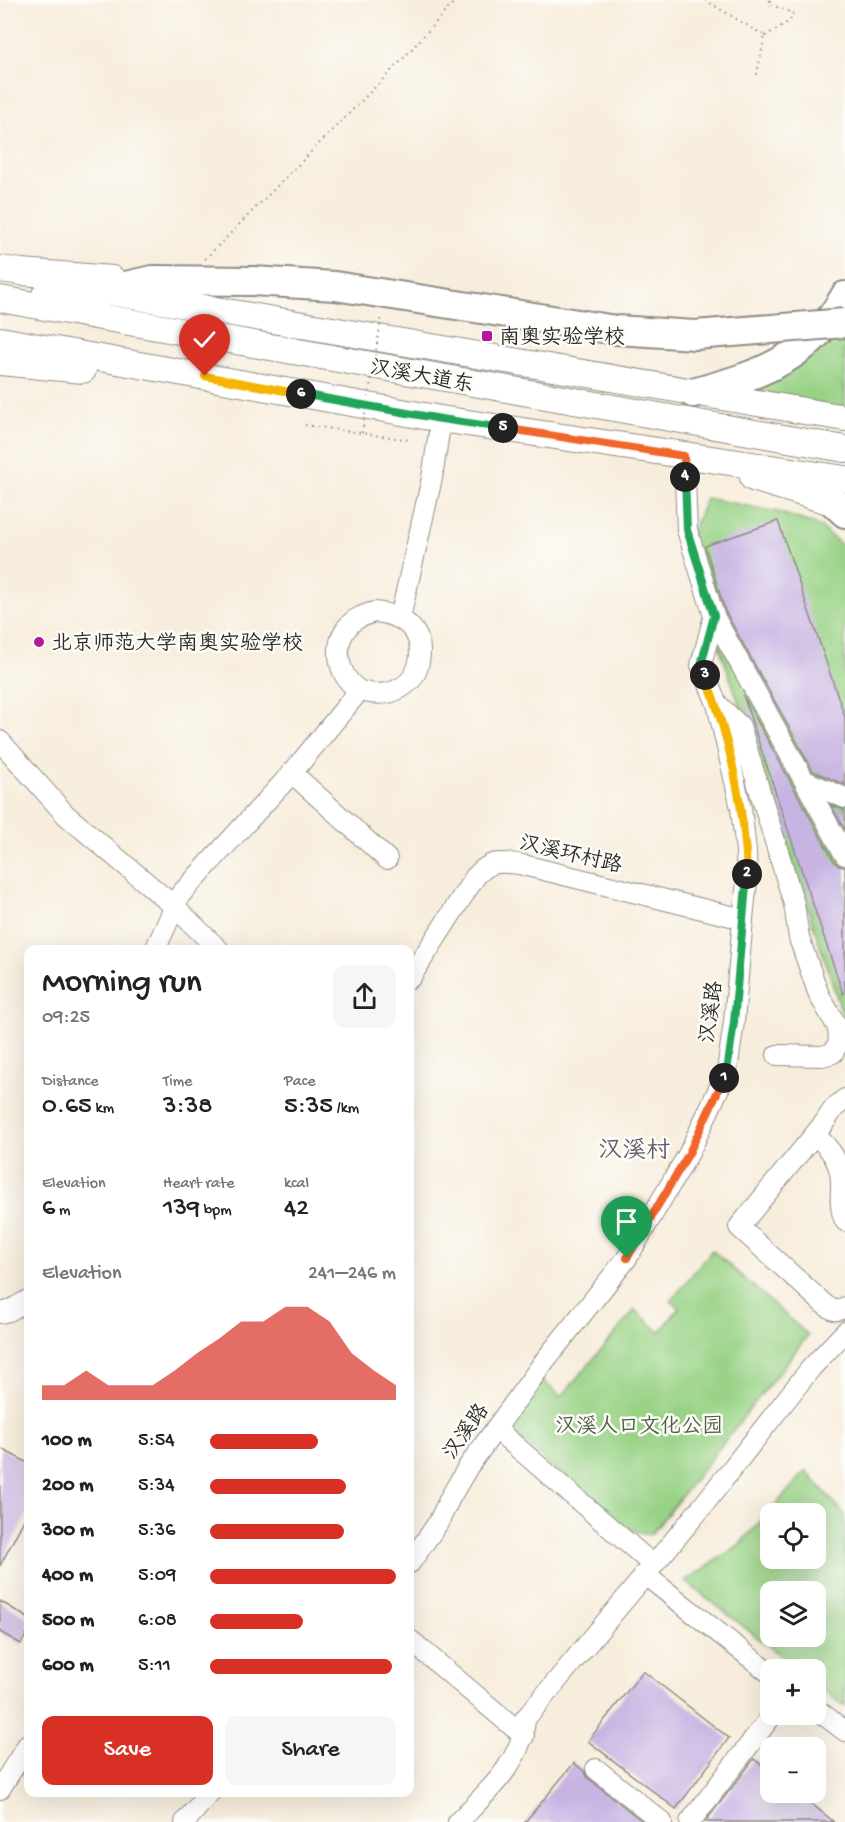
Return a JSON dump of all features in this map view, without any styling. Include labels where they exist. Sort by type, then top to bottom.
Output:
[{"type":"highway","points":[[104,291],[152,280],[253,281],[335,286],[627,330],[695,335],[845,323]]},
{"type":"highway","points":[[693,393],[728,384],[763,371],[793,354],[816,337],[845,296]]},
{"type":"main road","points":[[0,268],[93,279],[152,280]]},
{"type":"main road","points":[[0,291],[68,296],[104,291],[845,418]]},
{"type":"main road","name":"汉溪大道东","points":[[0,299],[840,447]]},
{"type":"main road","name":"汉溪大道东","points":[[0,340],[441,419],[684,456],[842,500]]},
{"type":"main road","points":[[0,362],[129,373],[205,376]]},
{"type":"street","points":[[400,618],[432,478],[441,419]]},
{"type":"street","points":[[684,456],[687,530],[714,616],[845,855]]},
{"type":"street","points":[[374,612],[388,613],[400,618],[411,627],[418,638],[420,652],[418,665],[412,677],[403,687],[390,693],[377,694],[359,690],[344,674],[339,661],[338,648],[342,635],[350,624],[361,616],[374,612]]},
{"type":"street","name":"汉溪路","points":[[414,1557],[438,1523],[468,1467],[546,1359],[627,1258],[689,1153],[727,1071],[734,1022],[747,880],[743,819],[717,704],[701,665],[714,616]]},
{"type":"street","points":[[157,945],[180,895],[292,773],[359,690]]},
{"type":"street","points":[[717,704],[740,726],[794,904],[799,938],[819,995],[838,1028],[840,1042],[833,1053],[822,1056],[777,1055]]},
{"type":"street","points":[[0,742],[66,815],[175,907],[214,945]]},
{"type":"street","points":[[292,773],[387,859]]},
{"type":"street","points":[[804,781],[845,798]]},
{"type":"street","name":"汉溪环村路","points":[[414,972],[475,877],[486,866],[497,862],[519,864],[743,919]]},
{"type":"street","points":[[845,1100],[834,1108],[815,1135],[739,1227],[824,1304],[832,1310],[839,1311],[845,1307]]},
{"type":"street","points":[[815,1135],[836,1157],[841,1181],[841,1213],[845,1221]]},
{"type":"street","points":[[0,1313],[9,1311],[24,1302]]},
{"type":"street","points":[[458,1822],[505,1773],[524,1736],[525,1719],[701,1508],[811,1368],[845,1332]]},
{"type":"street","points":[[496,1429],[648,1569],[760,1665]]},
{"type":"street","points":[[414,1643],[524,1736]]},
{"type":"street","points":[[826,1716],[845,1731]]},
{"type":"street","points":[[690,1822],[765,1725]]},
{"type":"street","points":[[0,1789],[24,1750]]},
{"type":"street","points":[[596,1769],[662,1822]]},
{"type":"street","points":[[185,1822],[206,1797]]},
{"type":"path","points":[[202,262],[400,62],[456,0]]},
{"type":"path","points":[[705,0],[765,36]]},
{"type":"path","points":[[756,78],[765,36],[790,21],[793,13],[769,4],[770,0]]},
{"type":"path","points":[[362,433],[382,315]]},
{"type":"path","points":[[305,425],[410,440]]},
{"type":"green space","points":[[845,313],[845,411],[736,391]]},
{"type":"green space","points":[[706,498],[778,512],[819,526],[845,548],[845,1022],[758,757],[685,549]]},
{"type":"green space","name":"汉溪人口文化公园","points":[[712,1250],[808,1335],[651,1535],[621,1527],[506,1426],[542,1380],[561,1397],[635,1310],[660,1332],[679,1308],[671,1301]]},
{"type":"green space","points":[[806,1471],[845,1515],[845,1707],[826,1692],[826,1659],[785,1659],[770,1647],[826,1647],[826,1581],[760,1581],[760,1639],[685,1581],[739,1545],[760,1522],[760,1569],[826,1569],[826,1503],[777,1503]]},
{"type":"building","points":[[778,521],[845,717],[845,785],[813,771],[725,611],[705,546]]},
{"type":"building","points":[[743,695],[834,861],[839,866],[845,867],[845,993],[843,994]]},
{"type":"building","points":[[831,805],[845,810],[845,830]]},
{"type":"building","points":[[0,1448],[24,1461],[24,1520],[0,1566]]},
{"type":"building","points":[[0,1601],[24,1616],[24,1638],[21,1644],[0,1632]]},
{"type":"building","points":[[643,1671],[729,1738],[676,1809],[588,1741]]},
{"type":"building","points":[[754,1759],[760,1764],[760,1803],[811,1803],[834,1822],[705,1822]]},
{"type":"building","points":[[574,1763],[585,1772],[588,1778],[643,1822],[525,1822]]},
{"type":"place","name":"南奥实验学校","points":[[487,336]]},
{"type":"place","name":"北京师范大学南奥实验学校","points":[[39,642]]},
{"type":"district","name":"汉溪村","points":[[634,1149]]},
{"type":"route","points":[[205,376],[441,419],[684,456],[687,530],[714,616],[701,665],[717,704],[741,808],[747,880],[734,1022],[727,1071],[689,1153],[627,1258]]}]
